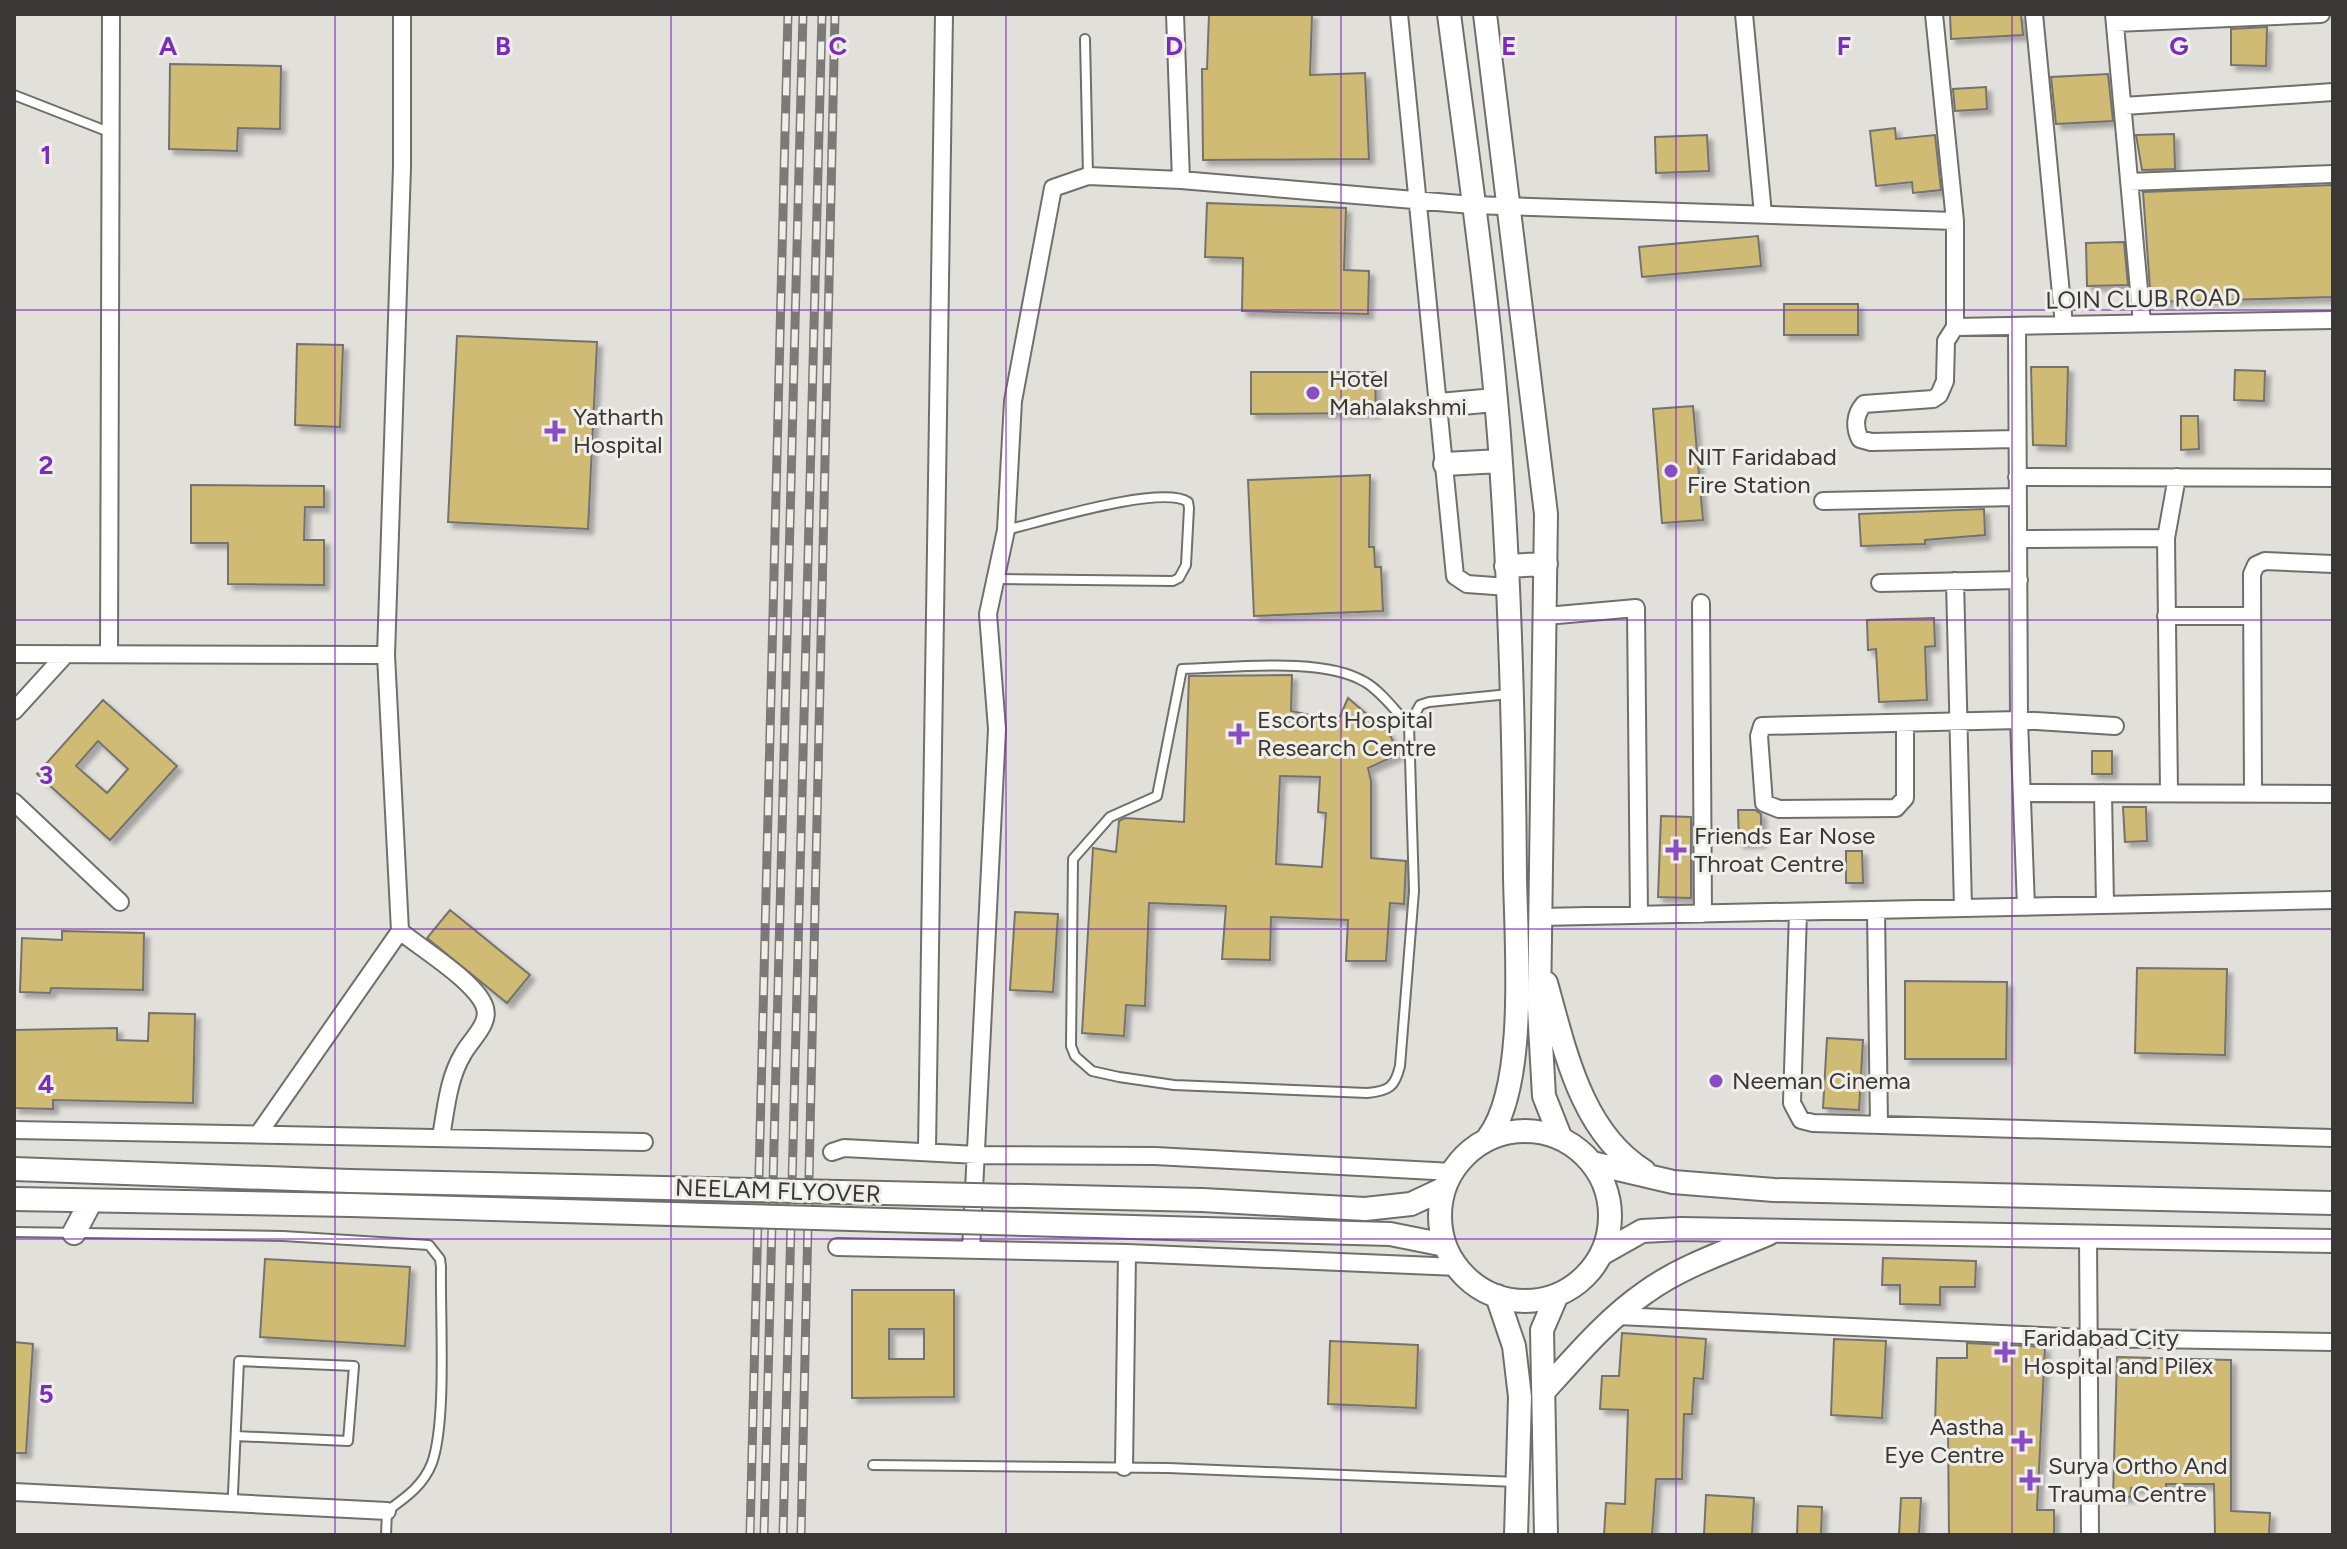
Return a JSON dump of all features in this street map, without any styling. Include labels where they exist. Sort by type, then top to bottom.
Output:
[{"type":"street","points":[[109,654],[111,14]]},
{"type":"street","points":[[259,1133],[400,931],[386,655],[402,167],[402,14]]},
{"type":"street","points":[[927,1150],[944,14]]},
{"type":"street","points":[[1175,14],[1181,180]]},
{"type":"street","points":[[1399,14],[1420,199],[1455,576],[1467,584],[1546,564]]},
{"type":"street","points":[[1449,14],[1500,461],[1513,693],[1517,1009],[1506,1096],[1498,1126],[1460,1160],[1448,1180],[1441,1234],[1458,1267],[1470,1282],[1497,1296],[1529,1301],[1557,1295],[1585,1277],[1603,1253],[1611,1219],[1607,1190],[1592,1163],[1568,1141],[1525,1130],[1488,1138]]},
{"type":"street","points":[[1485,14],[1546,514],[1540,959],[1544,1096],[1561,1139]]},
{"type":"street","points":[[1744,14],[1763,214]]},
{"type":"street","points":[[1934,14],[1955,221],[1955,327],[1946,341],[1945,381],[1939,395],[1864,404],[1856,416],[1860,439],[2016,439]]},
{"type":"street","points":[[2034,14],[2064,325]]},
{"type":"street","points":[[2142,323],[2114,18],[2321,14]]},
{"type":"street","points":[[2124,106],[2333,92]]},
{"type":"street","points":[[2129,182],[2333,174]]},
{"type":"street","points":[[971,1250],[997,729],[988,614],[1006,530],[1013,401],[1053,188],[1088,176],[1181,180],[1472,205],[1955,221]]},
{"type":"street","name":"LOIN CLUB ROAD","points":[[1955,327],[2333,320]]},
{"type":"street","points":[[2017,326],[2019,720],[2026,907]]},
{"type":"street","points":[[1439,405],[1495,400]]},
{"type":"street","points":[[1445,464],[1500,461]]},
{"type":"street","points":[[2017,477],[2333,478]]},
{"type":"street","points":[[2169,793],[2166,538],[2177,477]]},
{"type":"street","points":[[1823,501],[2017,497]]},
{"type":"street","points":[[2018,539],[2166,538]]},
{"type":"street","points":[[2253,792],[2252,574],[2256,565],[2265,561],[2333,564]]},
{"type":"street","points":[[1880,583],[2019,580]]},
{"type":"street","points":[[1955,581],[1963,908]]},
{"type":"street","points":[[1701,603],[1703,914]]},
{"type":"street","points":[[1546,616],[1636,608],[1639,915]]},
{"type":"street","points":[[2166,616],[2251,616]]},
{"type":"street","points":[[14,654],[386,655]]},
{"type":"street","points":[[14,711],[66,654]]},
{"type":"street","points":[[1905,724],[1905,798],[1896,808],[1779,809],[1764,803],[1759,736],[1762,726],[2019,720],[2115,726]]},
{"type":"street","points":[[2023,793],[2333,794]]},
{"type":"street","points":[[2103,793],[2105,905]]},
{"type":"street","points":[[14,802],[120,902]]},
{"type":"street","points":[[1541,917],[2333,900]]},
{"type":"street","points":[[1876,910],[1879,1125]]},
{"type":"street","points":[[1798,912],[1795,1113],[1813,1123],[2333,1138]]},
{"type":"street","points":[[400,931],[474,991],[484,1006],[486,1016],[453,1075],[441,1137]]},
{"type":"street","points":[[1540,959],[1583,1099],[1607,1142],[1631,1163],[1657,1179]]},
{"type":"street","points":[[14,1130],[644,1142]]},
{"type":"street","points":[[832,1152],[844,1148],[977,1155],[1155,1156],[1448,1180]]},
{"type":"street","points":[[1592,1163],[1657,1179],[1774,1190],[2333,1203]]},
{"type":"street","name":"NEELAM FLYOVER","points":[[14,1169],[350,1181],[1202,1200],[1365,1209],[1411,1204],[1448,1180]]},
{"type":"street","name":"NEELAM FLYOVER","points":[[14,1199],[351,1205],[1390,1234],[1445,1245]]},
{"type":"street","points":[[74,1233],[91,1201]]},
{"type":"street","points":[[2264,1240],[2265,1201]]},
{"type":"street","points":[[1603,1253],[1642,1231],[2333,1241]]},
{"type":"street","points":[[1545,1390],[1646,1291],[1708,1259],[1777,1231]]},
{"type":"street","points":[[2088,1236],[2086,1338],[2090,1535]]},
{"type":"street","points":[[837,1247],[1127,1253],[1458,1267]]},
{"type":"street","points":[[1124,1467],[1127,1253]]},
{"type":"street","points":[[1546,1535],[1542,1330],[1557,1295]]},
{"type":"street","points":[[1497,1296],[1514,1346],[1520,1397],[1516,1535]]},
{"type":"street","points":[[1618,1316],[2086,1338],[2333,1342]]},
{"type":"street","points":[[14,1492],[387,1511]]},
{"type":"lane","points":[[1085,39],[1088,176]]},
{"type":"lane","points":[[14,95],[109,132]]},
{"type":"lane","points":[[995,579],[1173,581],[1179,578],[1186,565],[1189,508],[1188,502],[1178,497],[1137,498],[1006,530]]},
{"type":"lane","points":[[1409,725],[1375,688],[1352,675],[1311,668],[1182,669],[1157,796],[1110,817],[1073,859],[1071,1046],[1081,1062],[1102,1074],[1174,1085],[1367,1093],[1391,1088],[1396,1083],[1414,891],[1409,725],[1420,705],[1429,702],[1513,693]]},
{"type":"lane","points":[[14,1232],[283,1236],[422,1244],[432,1248],[441,1267],[437,1440],[425,1476],[414,1492],[387,1511],[386,1535]]},
{"type":"lane","points":[[232,1503],[239,1361],[354,1366],[348,1441],[236,1436]]},
{"type":"lane","points":[[873,1465],[1124,1467],[1518,1482]]},
{"type":"building","points":[[1209,14],[1312,14],[1310,75],[1365,73],[1369,159],[1203,160],[1202,69],[1207,69]]},
{"type":"building","points":[[1950,14],[2021,14],[2023,35],[1951,39]]},
{"type":"building","points":[[2267,27],[2266,66],[2231,65],[2231,29]]},
{"type":"building","points":[[170,64],[281,66],[280,129],[238,128],[237,151],[169,149]]},
{"type":"building","points":[[2108,74],[2113,121],[2056,124],[2051,77]]},
{"type":"building","points":[[1986,87],[1987,109],[1955,111],[1953,89]]},
{"type":"building","points":[[1895,128],[1896,139],[1935,135],[1941,190],[1913,193],[1912,182],[1876,186],[1870,131]]},
{"type":"building","points":[[2174,134],[2175,169],[2142,170],[2136,135]]},
{"type":"building","points":[[1707,135],[1709,171],[1656,173],[1655,137]]},
{"type":"building","points":[[2333,185],[2333,297],[2151,302],[2143,192]]},
{"type":"building","points":[[1207,203],[1346,208],[1344,270],[1369,271],[1368,314],[1242,311],[1243,258],[1205,257]]},
{"type":"building","points":[[1758,236],[1761,266],[1642,277],[1639,247]]},
{"type":"building","points":[[2124,242],[2128,285],[2087,286],[2086,243]]},
{"type":"building","points":[[1784,304],[1858,304],[1858,335],[1784,335]]},
{"type":"building","points":[[457,336],[597,342],[588,529],[448,522]]},
{"type":"building","points":[[297,344],[343,345],[340,427],[295,425]]},
{"type":"building","points":[[2031,367],[2068,367],[2066,446],[2033,445]]},
{"type":"building","points":[[2235,370],[2265,371],[2264,401],[2234,400]]},
{"type":"building","name":"Hotel Mahalakshmi","points":[[1251,372],[1375,372],[1376,413],[1251,414]]},
{"type":"building","points":[[1693,406],[1703,520],[1662,523],[1653,409]]},
{"type":"building","points":[[2181,416],[2198,416],[2199,449],[2181,450]]},
{"type":"building","points":[[1370,475],[1369,547],[1374,547],[1375,567],[1381,567],[1383,611],[1254,616],[1248,480]]},
{"type":"building","points":[[191,485],[324,486],[324,507],[305,507],[304,540],[324,540],[324,585],[228,584],[228,543],[191,543]]},
{"type":"building","points":[[1984,509],[1985,535],[1925,540],[1925,544],[1861,546],[1859,514]]},
{"type":"building","points":[[1934,618],[1935,646],[1925,647],[1927,700],[1879,702],[1876,649],[1868,650],[1867,620]]},
{"type":"building","points":[[1292,675],[1291,711],[1338,721],[1348,698],[1389,733],[1399,754],[1368,768],[1371,781],[1371,858],[1406,861],[1404,904],[1390,903],[1386,961],[1346,961],[1348,920],[1271,917],[1270,960],[1222,959],[1226,906],[1149,903],[1145,1006],[1126,1005],[1124,1036],[1082,1033],[1093,848],[1116,852],[1119,821],[1125,818],[1184,822],[1189,676]],"holes":[[[1280,776],[1320,777],[1318,812],[1326,813],[1322,867],[1276,864]]]},
{"type":"building","points":[[103,700],[177,766],[110,840],[37,774]],"holes":[[[98,741],[128,769],[107,793],[76,766]]]},
{"type":"building","points":[[2092,751],[2112,751],[2112,774],[2092,774]]},
{"type":"building","points":[[2123,807],[2146,807],[2147,841],[2125,842]]},
{"type":"building","points":[[1738,810],[1755,810],[1761,814],[1761,842],[1739,843]]},
{"type":"building","points":[[1661,816],[1691,817],[1691,898],[1658,897]]},
{"type":"building","points":[[1846,851],[1862,851],[1863,883],[1846,883]]},
{"type":"building","points":[[450,910],[530,975],[507,1003],[427,938]]},
{"type":"building","points":[[1015,912],[1058,914],[1053,992],[1010,990]]},
{"type":"building","points":[[62,931],[144,933],[143,990],[51,988],[50,993],[20,992],[22,938],[62,940]]},
{"type":"building","points":[[2137,968],[2227,969],[2225,1055],[2135,1053]]},
{"type":"building","points":[[1905,981],[2007,982],[2006,1059],[1905,1059]]},
{"type":"building","points":[[149,1013],[195,1014],[193,1103],[53,1100],[53,1109],[14,1108],[14,1030],[117,1028],[117,1040],[148,1041]]},
{"type":"building","points":[[1827,1038],[1863,1040],[1859,1110],[1823,1108]]},
{"type":"building","points":[[1883,1258],[1976,1261],[1975,1287],[1940,1287],[1940,1305],[1900,1304],[1900,1285],[1882,1285]]},
{"type":"building","points":[[265,1259],[410,1267],[405,1346],[260,1337]]},
{"type":"building","points":[[852,1290],[954,1290],[954,1397],[852,1398]],"holes":[[[889,1329],[924,1329],[924,1359],[889,1359]]]},
{"type":"building","points":[[1622,1333],[1706,1339],[1703,1379],[1694,1378],[1692,1414],[1684,1414],[1682,1479],[1656,1479],[1652,1535],[1604,1535],[1606,1503],[1625,1504],[1628,1410],[1600,1409],[1602,1376],[1619,1376]]},
{"type":"building","points":[[1834,1339],[1886,1341],[1882,1418],[1831,1415]]},
{"type":"building","points":[[1330,1341],[1418,1345],[1416,1408],[1328,1404]]},
{"type":"building","points":[[14,1342],[33,1344],[26,1453],[14,1453]]},
{"type":"building","points":[[1967,1343],[2045,1347],[2037,1510],[2054,1510],[2054,1535],[1949,1535],[1948,1425],[1935,1424],[1937,1358],[1967,1358]]},
{"type":"building","points":[[2117,1357],[2231,1360],[2231,1511],[2270,1513],[2269,1535],[2215,1535],[2214,1484],[2166,1484],[2166,1489],[2131,1488],[2130,1497],[2113,1497]]},
{"type":"building","points":[[1706,1495],[1754,1498],[1752,1535],[1704,1535]]},
{"type":"building","points":[[1901,1498],[1921,1498],[1919,1535],[1899,1535]]},
{"type":"building","points":[[1798,1506],[1822,1507],[1821,1535],[1797,1535]]},
{"type":"railway","points":[[750,1535],[788,14]]},
{"type":"railway","points":[[764,1535],[803,14]]},
{"type":"railway","points":[[783,1535],[822,14]]},
{"type":"railway","points":[[801,1535],[835,14]]},
{"type":"place","name":"Hotel Mahalakshmi","points":[[1313,393]]},
{"type":"place","name":"Yatharth Hospital","points":[[555,431]]},
{"type":"place","name":"NIT Faridabad Fire Station","points":[[1671,471]]},
{"type":"place","name":"Escorts Hospital Research Centre","points":[[1239,734]]},
{"type":"place","name":"Friends Ear Nose Throat Centre","points":[[1676,850]]},
{"type":"place","name":"Neeman Cinema","points":[[1716,1081]]},
{"type":"place","name":"Faridabad City Hospital and Pilex","points":[[2005,1352]]},
{"type":"place","name":"Aastha Eye Centre","points":[[2022,1441]]},
{"type":"place","name":"Surya Ortho And Trauma Centre","points":[[2030,1480]]}]
